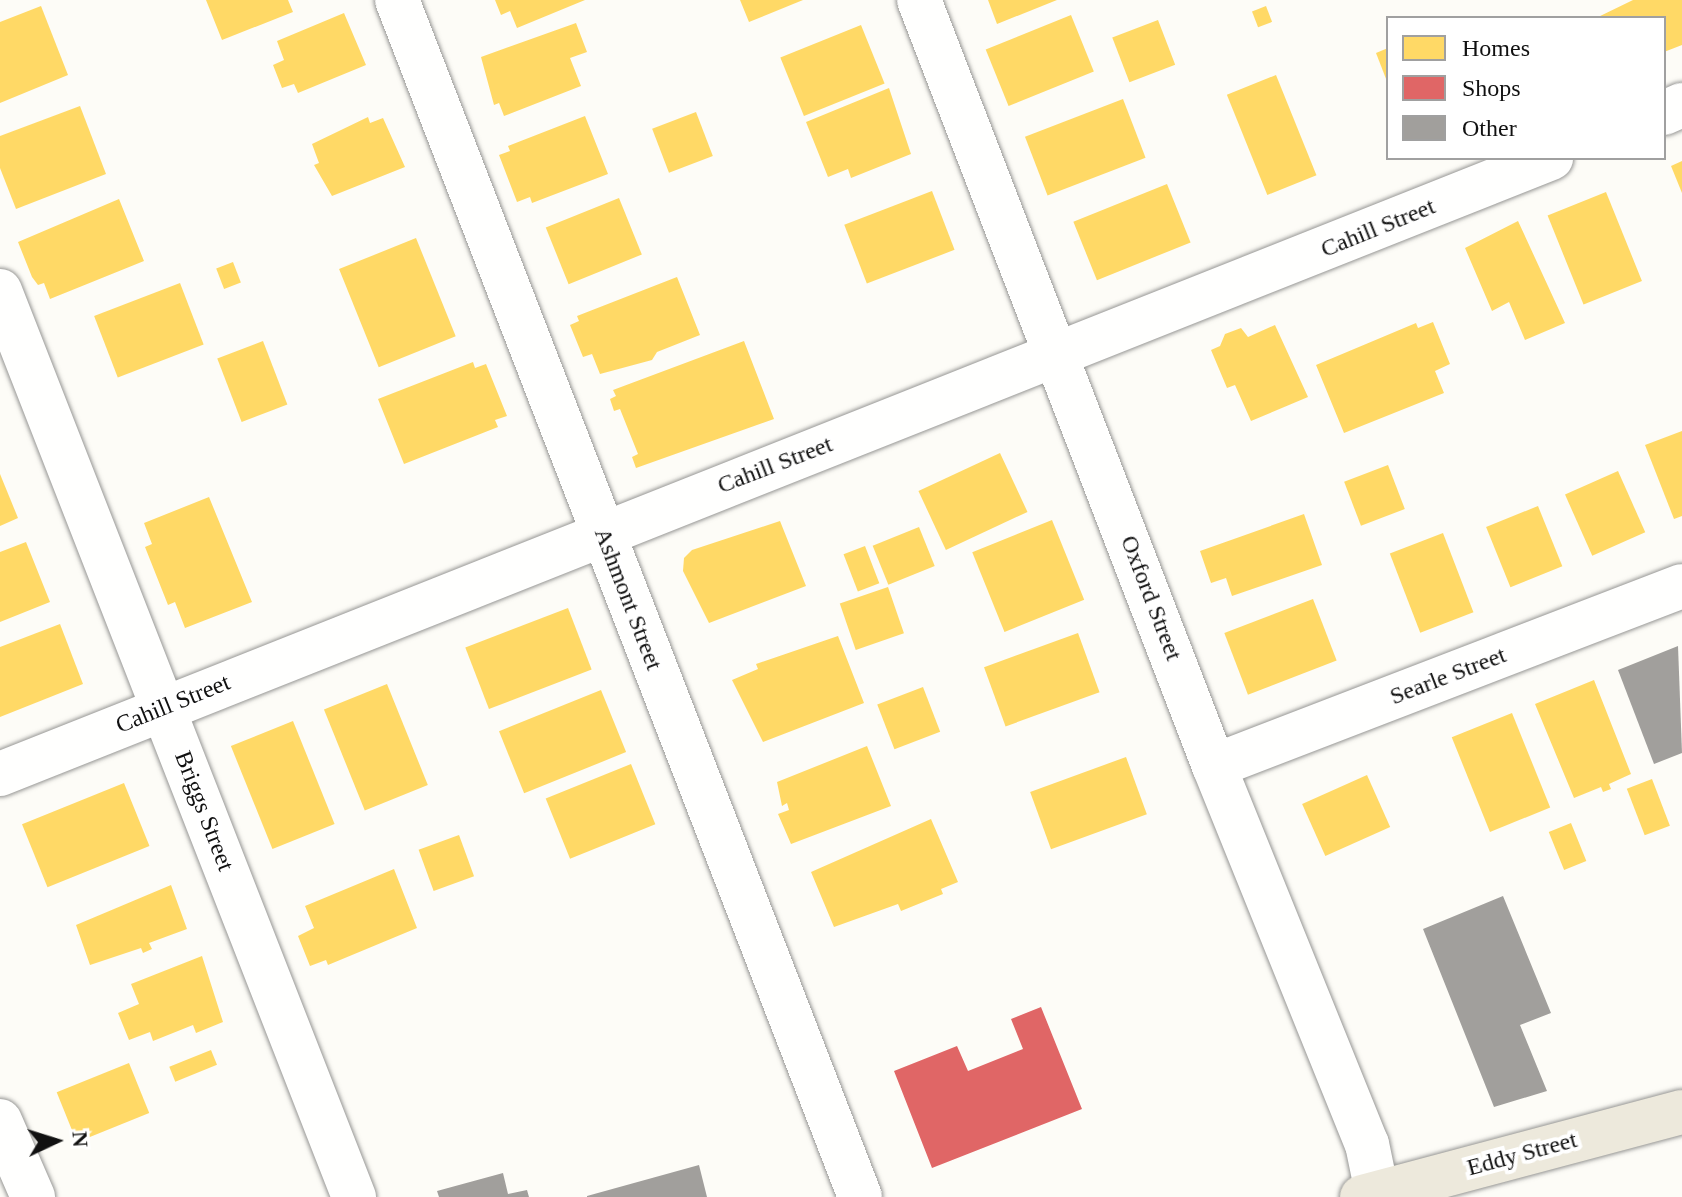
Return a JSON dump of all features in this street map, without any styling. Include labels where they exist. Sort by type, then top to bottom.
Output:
[{"type":"main road","name":"Eddy Street","points":[[1373,1196],[1682,1112]]},
{"type":"street","name":"Ashmont Street","points":[[397,0],[860,1197]]},
{"type":"street","name":"Oxford Street","points":[[919,0],[1059,356],[1214,766],[1367,1144],[1373,1196]]},
{"type":"street","name":"Cahill Street","points":[[0,774],[1546,160]]},
{"type":"street","name":"Briggs Street","points":[[0,291],[354,1197]]},
{"type":"street","name":"Searle Street","points":[[1214,766],[1682,586]]},
{"type":"street","points":[[0,1121],[33,1197]]},
{"type":"building: Homes","points":[[206,0],[288,0],[293,12],[222,40]]},
{"type":"building: Homes","points":[[495,0],[585,0],[517,28],[510,11],[501,15]]},
{"type":"building: Homes","points":[[740,0],[803,0],[749,22]]},
{"type":"building: Homes","points":[[988,0],[1057,0],[997,24]]},
{"type":"building: Homes","points":[[1633,0],[1682,0],[1682,45],[1666,51],[1666,16],[1600,16]]},
{"type":"building: Homes","points":[[41,6],[68,75],[0,103],[0,22]]},
{"type":"building: Homes","points":[[1266,6],[1272,22],[1258,27],[1252,11]]},
{"type":"building: Homes","points":[[344,13],[366,65],[298,93],[294,84],[282,88],[273,65],[284,60],[277,41]]},
{"type":"building: Homes","points":[[1071,15],[1094,72],[1009,106],[986,49]]},
{"type":"building: Homes","points":[[1158,20],[1175,65],[1129,82],[1112,38]]},
{"type":"building: Homes","points":[[576,23],[587,52],[570,58],[581,86],[504,116],[499,103],[494,105],[481,57]]},
{"type":"building: Homes","points":[[861,25],[885,83],[804,116],[780,58]]},
{"type":"building: Homes","points":[[1386,49],[1386,79],[1376,53]]},
{"type":"building: Homes","points":[[1276,75],[1316,175],[1267,195],[1227,95]]},
{"type":"building: Homes","points":[[889,88],[911,154],[851,178],[848,169],[828,177],[806,122]]},
{"type":"building: Homes","points":[[1123,99],[1146,158],[1048,195],[1025,137]]},
{"type":"building: Homes","points":[[80,106],[106,174],[16,209],[0,168],[0,136]]},
{"type":"building: Homes","points":[[696,112],[713,156],[669,173],[652,129]]},
{"type":"building: Homes","points":[[585,116],[608,174],[532,203],[530,197],[517,202],[499,155],[510,151],[508,146]]},
{"type":"building: Homes","points":[[368,117],[370,123],[383,118],[405,167],[332,196],[314,165],[319,163],[312,144]]},
{"type":"building: Homes","points":[[1682,161],[1682,193],[1671,166]]},
{"type":"building: Homes","points":[[1167,184],[1191,242],[1097,280],[1073,222]]},
{"type":"building: Homes","points":[[932,191],[955,250],[867,284],[844,225]]},
{"type":"building: Homes","points":[[1606,192],[1642,281],[1584,305],[1548,216]]},
{"type":"building: Homes","points":[[619,198],[642,255],[569,284],[546,228]]},
{"type":"building: Homes","points":[[119,199],[144,261],[50,299],[44,283],[38,285],[32,277],[18,242]]},
{"type":"building: Homes","points":[[1518,221],[1565,323],[1525,340],[1509,302],[1492,311],[1465,248]]},
{"type":"building: Homes","points":[[416,238],[456,336],[379,367],[339,269]]},
{"type":"building: Homes","points":[[233,262],[241,283],[224,289],[216,268]]},
{"type":"building: Homes","points":[[677,277],[700,335],[657,352],[652,360],[600,374],[592,354],[583,357],[570,325],[579,321],[577,316]]},
{"type":"building: Homes","points":[[180,283],[204,345],[118,378],[94,316]]},
{"type":"building: Homes","points":[[1433,322],[1450,364],[1435,371],[1444,393],[1344,433],[1316,365],[1416,323],[1418,328]]},
{"type":"building: Homes","points":[[1275,325],[1308,397],[1251,421],[1235,385],[1227,388],[1211,350],[1220,346],[1225,334],[1241,328],[1248,337]]},
{"type":"building: Homes","points":[[263,341],[287,404],[242,422],[217,359]]},
{"type":"building: Homes","points":[[744,341],[774,419],[636,468],[632,457],[638,454],[620,409],[614,411],[610,399],[616,396],[613,390]]},
{"type":"building: Homes","points":[[473,362],[475,368],[486,364],[507,416],[495,420],[498,427],[404,464],[378,399]]},
{"type":"building: Homes","points":[[1682,431],[1682,516],[1674,519],[1645,445]]},
{"type":"building: Homes","points":[[1000,453],[1027,512],[946,550],[918,491]]},
{"type":"building: Homes","points":[[1388,465],[1405,509],[1361,526],[1344,482]]},
{"type":"building: Homes","points":[[1618,471],[1645,532],[1592,556],[1565,495]]},
{"type":"building: Homes","points":[[0,474],[18,518],[0,526]]},
{"type":"building: Homes","points":[[209,497],[252,602],[185,628],[175,602],[168,605],[145,547],[152,544],[144,523]]},
{"type":"building: Homes","points":[[1538,506],[1562,566],[1510,587],[1486,527]]},
{"type":"building: Homes","points":[[1304,514],[1322,565],[1232,596],[1226,578],[1211,583],[1200,551]]},
{"type":"building: Homes","points":[[1052,520],[1084,600],[1004,632],[972,552]]},
{"type":"building: Homes","points":[[780,521],[806,586],[709,623],[683,571],[684,558],[692,550]]},
{"type":"building: Homes","points":[[919,527],[935,566],[888,585],[873,546]]},
{"type":"building: Homes","points":[[1443,533],[1473,612],[1420,633],[1390,553]]},
{"type":"building: Homes","points":[[26,542],[50,602],[0,622],[0,552]]},
{"type":"building: Homes","points":[[865,546],[879,583],[858,592],[844,554]]},
{"type":"building: Homes","points":[[888,587],[904,633],[856,650],[840,604]]},
{"type":"building: Homes","points":[[1313,599],[1337,661],[1248,695],[1224,633]]},
{"type":"building: Homes","points":[[568,608],[592,670],[489,709],[465,647]]},
{"type":"building: Homes","points":[[60,624],[83,684],[0,717],[0,647]]},
{"type":"building: Homes","points":[[1078,633],[1100,692],[1006,726],[984,667]]},
{"type":"building: Homes","points":[[838,636],[864,703],[763,742],[732,680],[758,669],[756,664]]},
{"type":"building: Homes","points":[[1594,680],[1631,774],[1609,784],[1611,789],[1603,792],[1601,787],[1574,798],[1535,704]]},
{"type":"building: Homes","points":[[387,684],[428,785],[365,811],[324,709]]},
{"type":"building: Homes","points":[[923,687],[940,732],[894,749],[877,705]]},
{"type":"building: Homes","points":[[601,690],[626,752],[524,793],[499,731]]},
{"type":"building: Homes","points":[[1512,713],[1550,808],[1490,832],[1452,737]]},
{"type":"building: Homes","points":[[293,721],[335,824],[272,849],[231,746]]},
{"type":"building: Homes","points":[[867,746],[891,806],[791,844],[778,814],[789,810],[787,803],[782,806],[777,782]]},
{"type":"building: Homes","points":[[1126,757],[1147,814],[1051,849],[1030,792]]},
{"type":"building: Homes","points":[[631,764],[655,824],[570,859],[546,798]]},
{"type":"building: Homes","points":[[1367,775],[1390,827],[1325,856],[1302,804]]},
{"type":"building: Homes","points":[[1652,779],[1670,826],[1645,835],[1627,789]]},
{"type":"building: Homes","points":[[124,783],[149,846],[47,887],[22,824]]},
{"type":"building: Homes","points":[[931,819],[958,882],[941,889],[943,894],[901,911],[898,904],[834,927],[811,872]]},
{"type":"building: Homes","points":[[1571,823],[1586,861],[1564,870],[1549,832]]},
{"type":"building: Homes","points":[[459,835],[474,876],[434,891],[419,850]]},
{"type":"building: Homes","points":[[394,869],[417,928],[328,965],[326,960],[310,966],[298,936],[314,928],[305,906]]},
{"type":"building: Homes","points":[[171,885],[187,929],[149,943],[152,949],[143,953],[141,948],[90,965],[76,925]]},
{"type":"building: Homes","points":[[202,956],[223,1022],[196,1033],[193,1025],[153,1041],[150,1032],[129,1040],[118,1013],[139,1004],[131,984]]},
{"type":"building: Homes","points":[[211,1050],[217,1065],[175,1082],[169,1067]]},
{"type":"building: Homes","points":[[129,1063],[149,1113],[77,1142],[57,1092]]},
{"type":"building: Shops","points":[[1041,1007],[1082,1109],[932,1168],[894,1071],[957,1046],[968,1071],[1023,1049],[1011,1019]]},
{"type":"building: Other","points":[[1678,646],[1682,753],[1654,764],[1618,670]]},
{"type":"building: Other","points":[[1503,896],[1551,1013],[1520,1025],[1547,1091],[1494,1107],[1423,929]]},
{"type":"building: Other","points":[[699,1165],[707,1197],[587,1197],[587,1196]]},
{"type":"building: Other","points":[[503,1173],[508,1194],[527,1190],[529,1197],[439,1197],[437,1191]]}]
